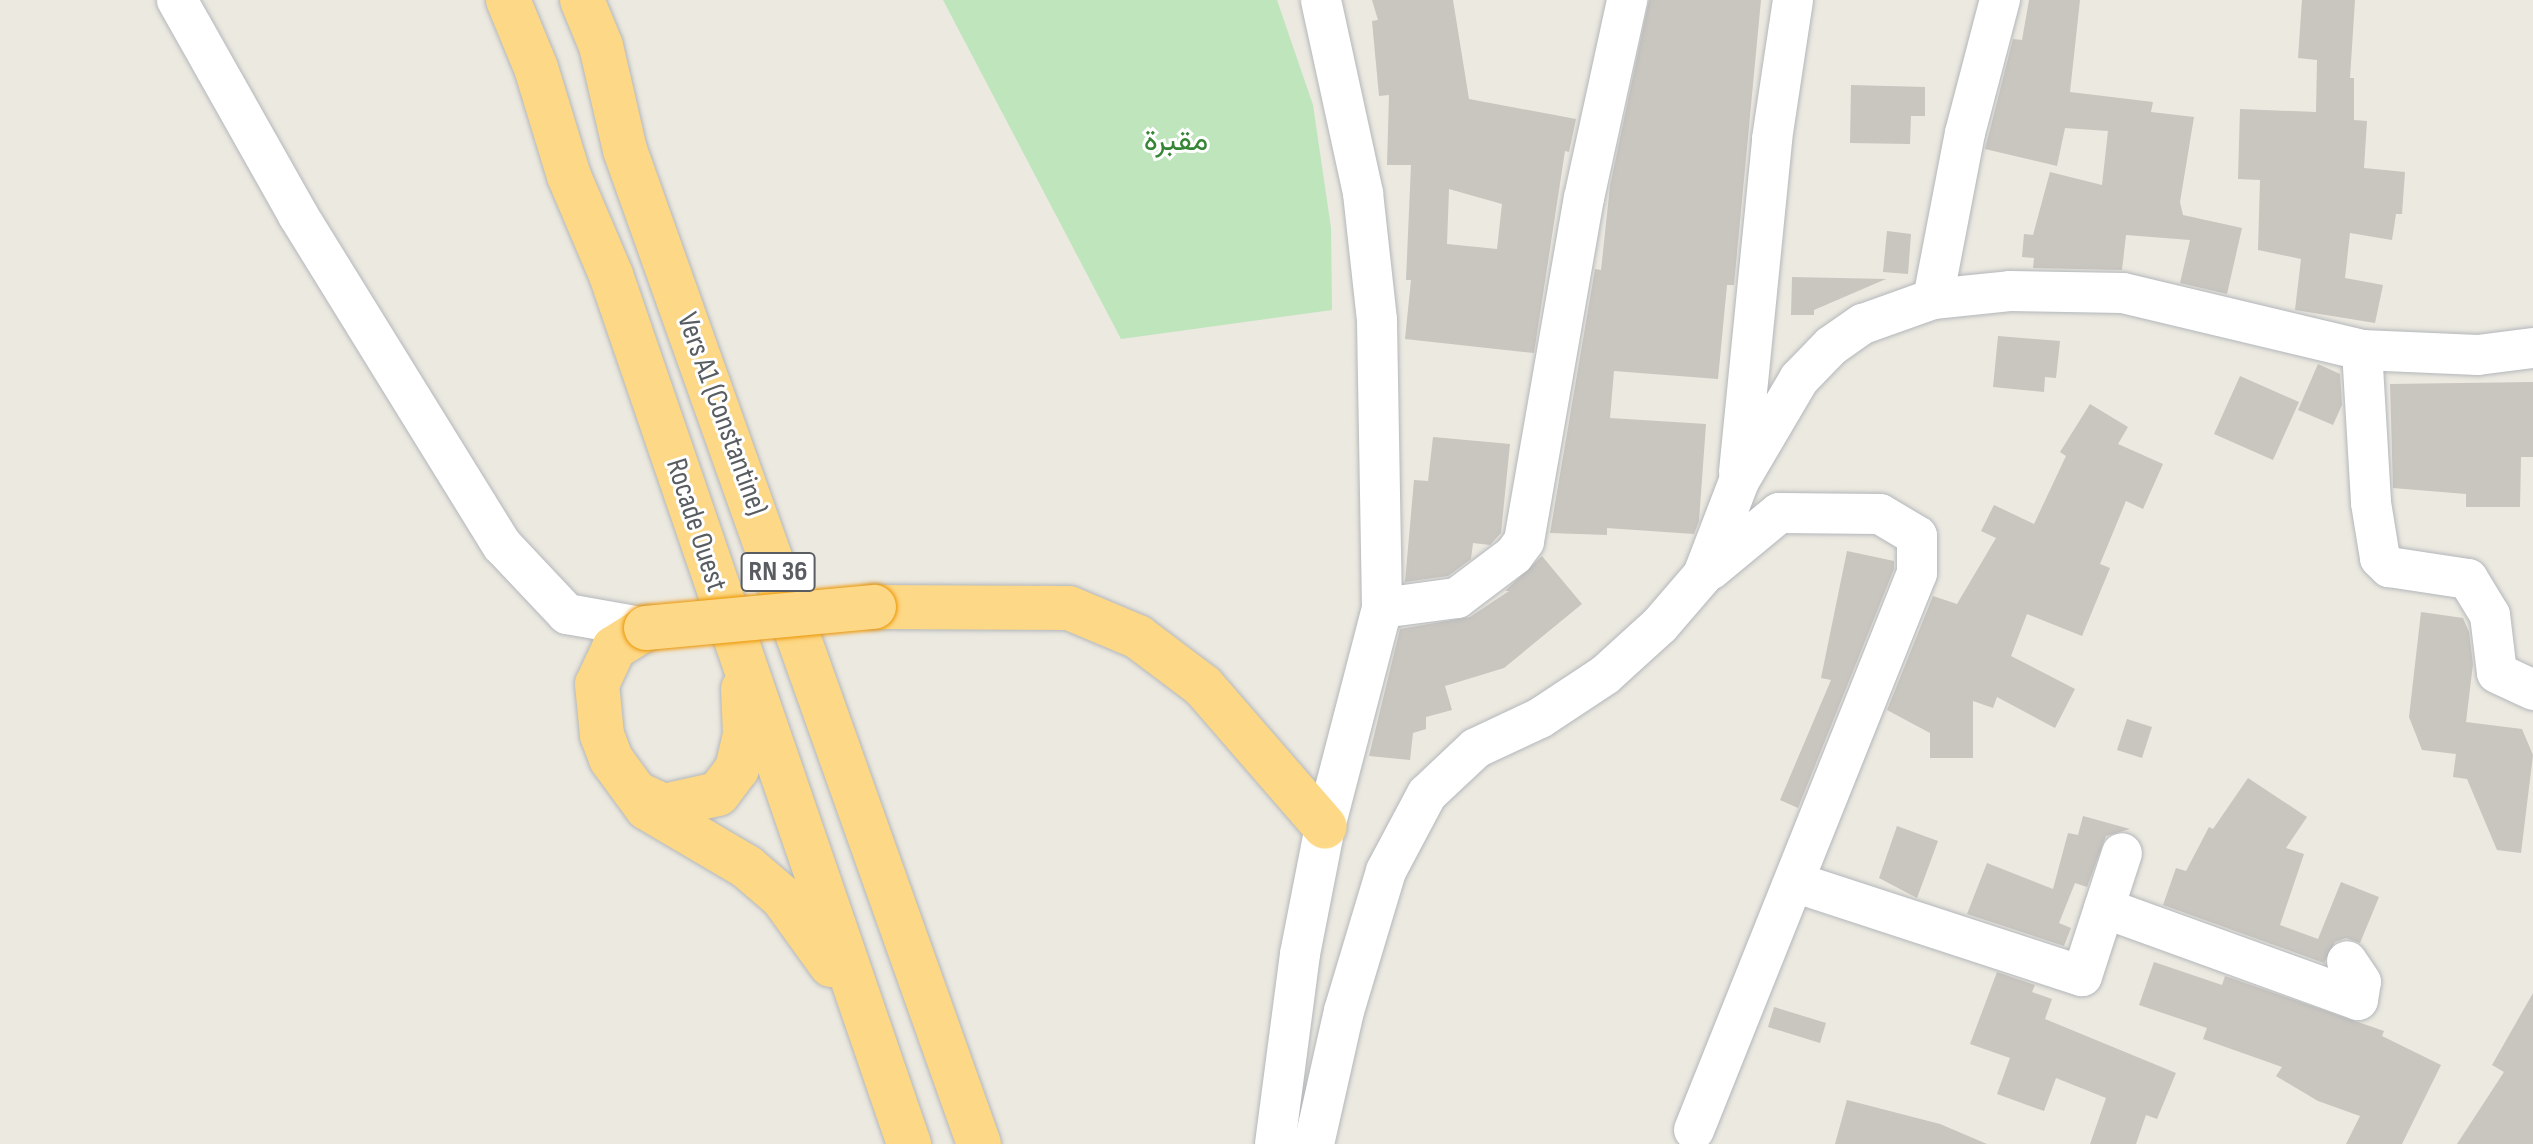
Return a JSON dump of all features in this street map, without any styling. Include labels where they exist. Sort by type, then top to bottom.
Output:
[{"type":"highway","name":"Rocade Ouest","points":[[508,0],[536,68],[569,176],[611,275],[736,647],[874,1033],[909,1144]]},
{"type":"highway","name":"Vers A1 (Constantine)","points":[[582,0],[601,46],[625,150],[979,1144]]},
{"type":"highway","points":[[874,1033],[782,897],[747,867],[647,808],[627,785],[602,735],[597,684],[614,648],[646,628],[874,607],[1069,608],[1138,637],[1203,686],[1325,827]]},
{"type":"highway","points":[[627,785],[664,806],[718,794],[728,782],[737,769],[745,733],[736,647]]},
{"type":"street","points":[[177,0],[298,215],[502,545],[567,614],[591,652],[597,684]]},
{"type":"street","points":[[1275,1144],[1300,954],[1325,827],[1382,608],[1377,320],[1363,193],[1321,0]]},
{"type":"street","points":[[1382,608],[1457,598],[1514,555],[1524,541],[1584,198],[1627,0]]},
{"type":"street","points":[[1739,481],[1747,354],[1793,0]]},
{"type":"street","points":[[1933,299],[1965,133],[2000,0]]},
{"type":"street","points":[[1703,575],[1739,481],[1799,379],[1831,346],[1863,324],[1933,299],[2010,291],[2123,293],[2362,350],[2478,355],[2533,348]]},
{"type":"street","points":[[2362,350],[2371,503],[2380,558],[2389,567],[2468,579],[2490,615],[2497,673],[2533,690]]},
{"type":"street","points":[[1314,1144],[1344,1011],[1386,871],[1427,794],[1476,748],[1540,718],[1605,675],[1660,625],[1703,575],[1779,513],[1880,514],[1917,536],[1917,573],[1694,1130]]},
{"type":"street","points":[[567,614],[646,628]]},
{"type":"street","points":[[1794,882],[2082,976],[2122,853]]},
{"type":"street","points":[[2104,908],[2358,1000],[2361,982],[2347,961]]},
{"type":"green space","name":"مقبرة","points":[[943,0],[1277,0],[1313,105],[1331,228],[1332,310],[1121,339]]},
{"type":"building","points":[[1372,0],[1453,0],[1469,99],[1576,119],[1569,152],[1565,151],[1534,353],[1405,339],[1411,280],[1406,280],[1411,165],[1387,165],[1389,95],[1379,96],[1372,21],[1378,20]],"holes":[[[1449,189],[1502,204],[1497,249],[1447,244]]]},
{"type":"building","points":[[1649,0],[1761,0],[1734,285],[1727,285],[1718,379],[1614,371],[1610,418],[1706,424],[1699,521],[1694,534],[1607,528],[1607,535],[1550,533],[1595,269],[1601,270],[1610,186]]},
{"type":"building","points":[[2029,0],[2080,0],[2070,92],[2153,102],[2151,112],[2194,117],[2180,202],[2183,215],[2242,228],[2227,294],[2180,283],[2190,240],[2126,235],[2122,270],[2033,268],[2034,258],[2022,257],[2024,234],[2033,235],[2050,172],[2102,185],[2108,131],[2065,128],[2057,166],[1985,149],[2013,39],[2022,40]]},
{"type":"building","points":[[2302,0],[2355,0],[2350,78],[2354,78],[2354,120],[2367,121],[2364,168],[2405,172],[2402,214],[2396,214],[2392,240],[2350,233],[2345,278],[2383,285],[2375,323],[2295,310],[2301,259],[2258,250],[2260,180],[2238,179],[2240,109],[2316,112],[2317,60],[2298,58]]},
{"type":"building","points":[[1851,85],[1925,87],[1925,116],[1911,116],[1910,144],[1850,143]]},
{"type":"building","points":[[1887,231],[1911,234],[1908,274],[1883,272]]},
{"type":"building","points":[[1792,277],[1886,279],[1814,310],[1814,315],[1791,315]]},
{"type":"building","points":[[1998,336],[2060,341],[2056,378],[2045,377],[2044,392],[1993,387]]},
{"type":"building","points":[[2318,364],[2340,374],[2342,405],[2333,425],[2298,410]]},
{"type":"building","points":[[2240,376],[2299,402],[2273,460],[2214,434]]},
{"type":"building","points":[[2533,382],[2533,457],[2521,457],[2520,507],[2466,507],[2466,494],[2393,488],[2390,384]]},
{"type":"building","points":[[2090,404],[2128,427],[2118,444],[2163,464],[2143,509],[2126,501],[2100,564],[2110,568],[2082,636],[2027,614],[2011,656],[2075,689],[2055,728],[1997,697],[1993,708],[1973,701],[1973,758],[1930,758],[1930,733],[1887,710],[1933,596],[1957,604],[1996,538],[1981,531],[1994,505],[2034,524],[2066,456],[2060,452]]},
{"type":"building","points":[[1433,437],[1510,444],[1501,533],[1490,545],[1473,543],[1471,559],[1448,576],[1405,582],[1414,480],[1428,481]]},
{"type":"building","points":[[1847,551],[1894,561],[1894,569],[1798,808],[1780,800],[1831,680],[1821,678]]},
{"type":"building","points":[[1542,556],[1582,604],[1504,668],[1445,686],[1452,710],[1426,717],[1426,729],[1413,733],[1410,760],[1369,756],[1400,629],[1470,617],[1509,591],[1505,591]]},
{"type":"building","points":[[2421,612],[2463,618],[2469,632],[2473,664],[2466,722],[2522,729],[2533,755],[2521,853],[2497,850],[2467,779],[2453,777],[2456,754],[2422,750],[2409,717]]},
{"type":"building","points":[[2127,719],[2152,727],[2142,758],[2117,750]]},
{"type":"building","points":[[2248,778],[2307,817],[2286,848],[2304,854],[2280,925],[2318,939],[2341,882],[2379,897],[2360,943],[2346,938],[2335,942],[2324,963],[2163,905],[2176,868],[2186,871],[2209,827],[2213,829]]},
{"type":"building","points":[[2083,816],[2130,829],[2106,836],[2087,887],[2075,883],[2059,923],[2071,928],[2064,946],[1967,914],[1987,863],[2053,889],[2068,833],[2078,835]]},
{"type":"building","points":[[1897,826],[1938,841],[1917,898],[1879,878]]},
{"type":"building","points":[[2154,962],[2222,985],[2225,976],[2384,1031],[2382,1036],[2441,1065],[2402,1144],[2346,1144],[2360,1116],[2318,1101],[2276,1076],[2282,1067],[2203,1039],[2207,1028],[2139,1005]]},
{"type":"building","points":[[1997,972],[2035,985],[2032,992],[2052,999],[2045,1019],[2176,1073],[2157,1119],[2146,1115],[2136,1144],[2090,1144],[2106,1098],[2056,1078],[2044,1111],[1997,1094],[2010,1058],[1970,1044]]},
{"type":"building","points":[[2533,993],[2533,1144],[2457,1144],[2504,1072],[2492,1065]]},
{"type":"building","points":[[1774,1007],[1826,1023],[1820,1043],[1768,1027]]},
{"type":"building","points":[[1847,1100],[1940,1124],[1987,1144],[1835,1144]]}]
